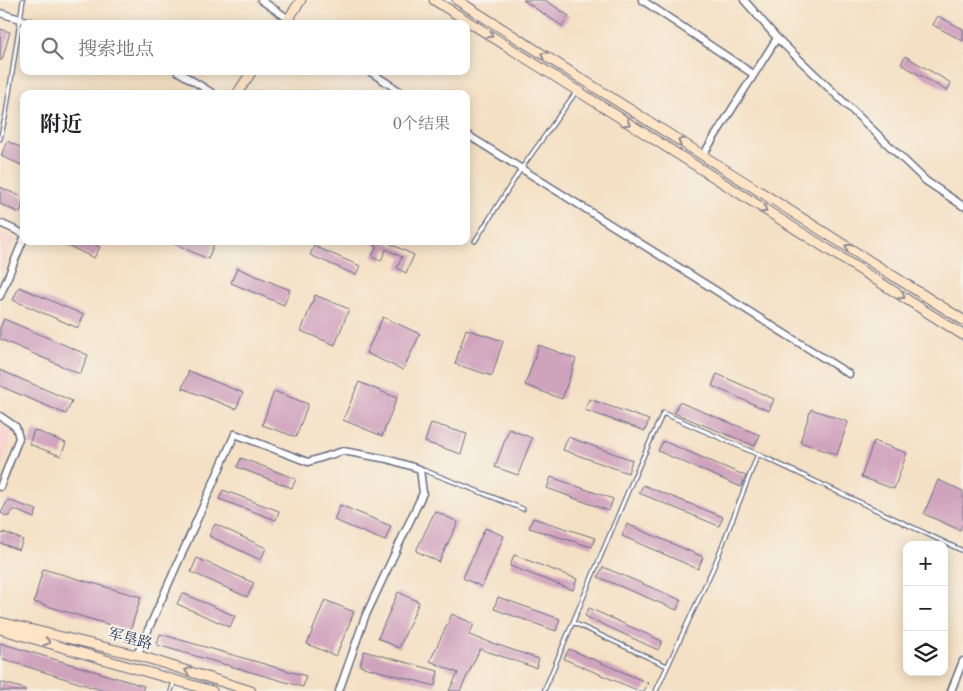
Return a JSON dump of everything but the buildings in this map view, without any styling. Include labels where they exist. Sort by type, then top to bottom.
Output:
[{"type":"main road","points":[[291,20],[301,0]]},
{"type":"main road","points":[[434,0],[465,20]]},
{"type":"main road","points":[[457,0],[469,3],[703,155],[963,320]]},
{"type":"main road","points":[[470,23],[963,335]]},
{"type":"main road","points":[[240,90],[249,75]]},
{"type":"main road","name":"军垦路","points":[[0,622],[136,655],[251,691]]},
{"type":"main road","name":"军垦路","points":[[0,629],[212,691]]},
{"type":"street","points":[[261,0],[287,20]]},
{"type":"street","points":[[642,0],[753,74]]},
{"type":"street","points":[[744,0],[777,38],[926,181],[963,206]]},
{"type":"street","points":[[0,12],[26,20]]},
{"type":"street","points":[[703,155],[777,38]]},
{"type":"street","points":[[183,75],[208,90]]},
{"type":"street","points":[[375,75],[398,90]]},
{"type":"street","points":[[470,136],[849,374]]},
{"type":"street","points":[[0,223],[20,234]]},
{"type":"street","points":[[0,296],[20,245]]},
{"type":"street","points":[[0,416],[16,427],[19,438],[0,487]]},
{"type":"street","points":[[136,655],[235,434],[308,462],[344,451],[387,459],[420,469],[423,493],[365,617],[339,691]]},
{"type":"street","points":[[951,691],[963,661]]},
{"type":"lane","points":[[0,139],[6,114],[23,0]]},
{"type":"lane","points":[[475,241],[521,168],[577,91]]},
{"type":"lane","points":[[544,691],[663,413],[758,454],[963,551]]},
{"type":"lane","points":[[656,691],[715,564],[758,454]]},
{"type":"lane","points":[[420,469],[523,508]]},
{"type":"lane","points":[[574,623],[667,666]]},
{"type":"lane","points":[[171,691],[175,679]]},
{"type":"shaded area","points":[[0,232],[15,239],[0,273]]},
{"type":"shaded area","points":[[0,424],[11,430],[10,442],[0,468]]}]
